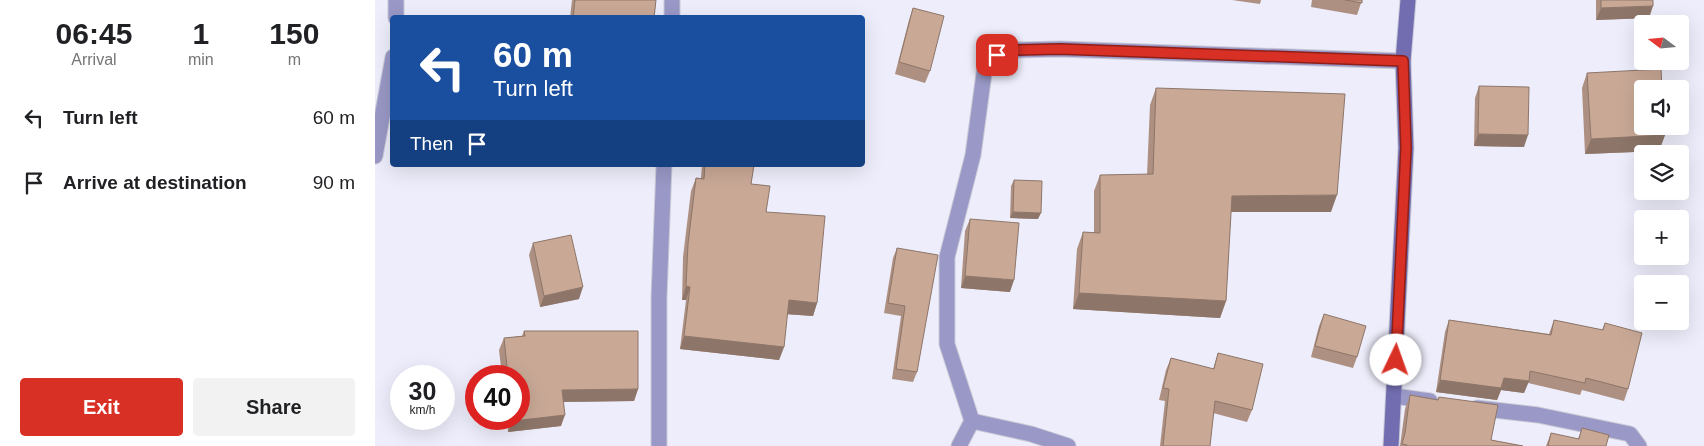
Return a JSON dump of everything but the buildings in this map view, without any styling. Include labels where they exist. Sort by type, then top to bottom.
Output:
[{"type":"street","points":[[396,0],[396,15]]},
{"type":"street","points":[[672,0],[672,15]]},
{"type":"street","points":[[1391,446],[1406,148],[1403,61],[1408,0]]},
{"type":"street","points":[[959,446],[972,420],[947,344],[947,257],[973,155],[985,66],[997,55],[1012,50],[1060,49],[1403,61]]},
{"type":"street","points":[[375,156],[390,74]]},
{"type":"street","points":[[659,446],[659,297],[663,167]]},
{"type":"street","points":[[1394,396],[1441,403]]},
{"type":"street","points":[[1460,406],[1538,415],[1630,434],[1639,446]]},
{"type":"street","points":[[972,420],[1031,434],[1069,446]]},
{"type":"route","points":[[997,55],[1012,50],[1060,49],[1403,61],[1406,148],[1396,360]]}]
